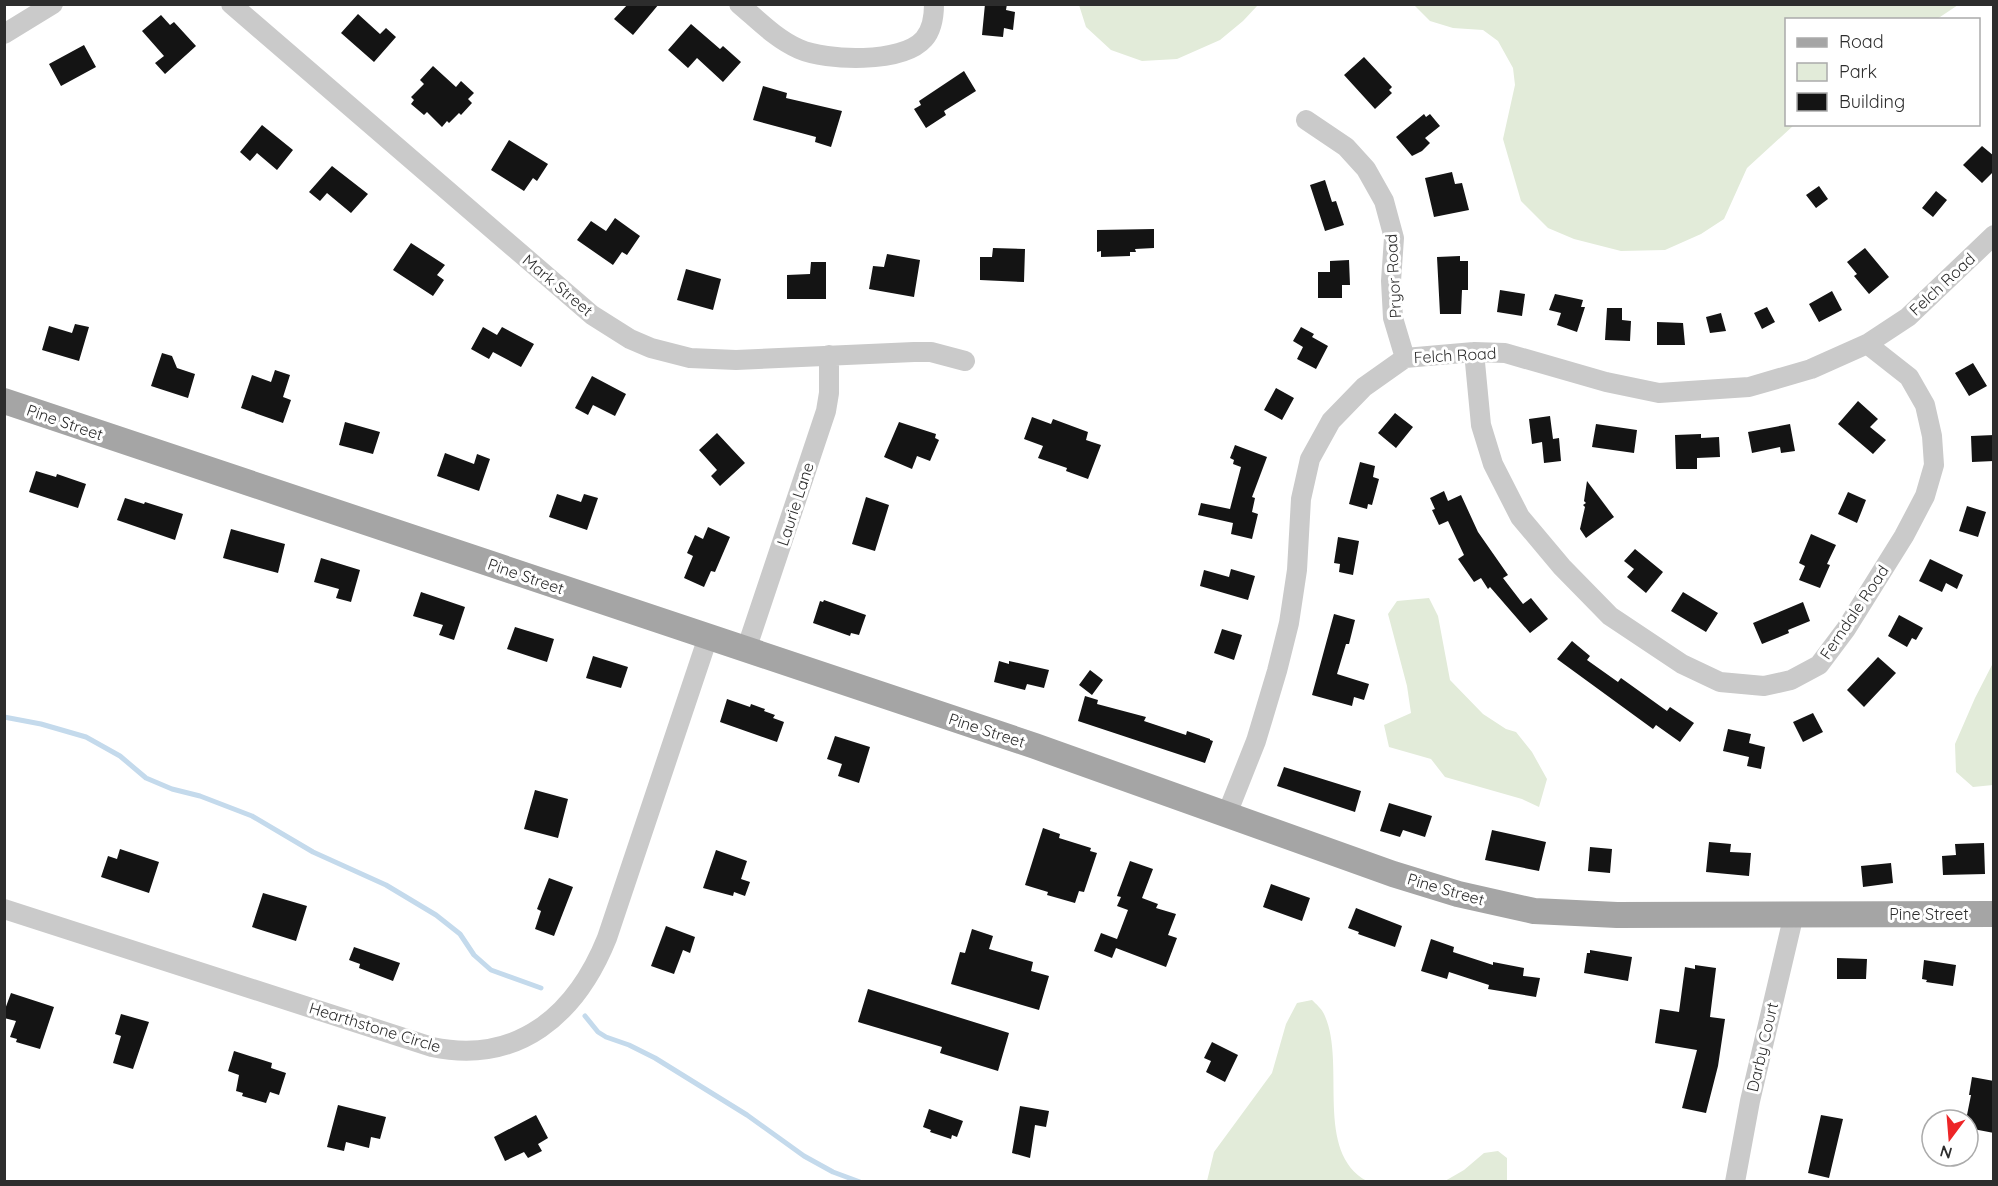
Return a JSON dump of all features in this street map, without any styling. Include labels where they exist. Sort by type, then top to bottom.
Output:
[{"type":"main road","name":"Pine Street","points":[[4,401],[1071,758],[1438,889],[1534,911],[1617,915],[1994,914]]},
{"type":"street","points":[[4,34],[53,4]]},
{"type":"street","name":"Mark Street","points":[[231,4],[592,315],[630,339],[671,354],[712,360],[931,352],[965,361]]},
{"type":"street","points":[[740,4],[768,29],[797,49],[826,57],[844,58],[888,55],[912,48],[924,40],[930,29],[934,4]]},
{"type":"street","name":"Pryor Road","points":[[1306,120],[1346,147],[1366,169],[1384,201],[1394,238],[1391,281],[1393,318],[1405,358]]},
{"type":"street","name":"Felch Road","points":[[1227,814],[1256,741],[1289,623],[1297,570],[1301,500],[1310,459],[1331,421],[1364,387],[1405,358],[1474,352],[1505,353],[1606,382],[1659,393],[1749,387],[1811,369],[1867,344],[1908,317],[1994,235]]},
{"type":"street","name":"Ferndale Road","points":[[1474,352],[1481,425],[1493,464],[1520,517],[1562,567],[1610,616],[1682,664],[1720,682],[1764,686],[1791,680],[1819,665],[1846,629],[1904,536],[1925,496],[1934,465],[1932,436],[1925,405],[1909,377],[1867,344]]},
{"type":"street","name":"Laurie Lane","points":[[746,650],[826,411],[829,393],[829,355]]},
{"type":"street","name":"Hearthstone Circle","points":[[4,909],[424,1045],[445,1050],[470,1051],[494,1048],[518,1041],[539,1030],[564,1009],[585,983],[597,962],[708,637]]},
{"type":"street","name":"Darby Court","points":[[1735,1182],[1750,1101],[1794,914]]},
{"type":"green space","points":[[1079,4],[1258,5],[1220,40],[1177,59],[1142,61],[1111,50],[1086,27]]},
{"type":"green space","points":[[1414,5],[1958,5],[1938,18],[1785,18],[1785,126],[1793,126],[1747,168],[1724,219],[1701,234],[1665,250],[1621,251],[1574,239],[1548,228],[1521,201],[1503,139],[1515,85],[1513,68],[1498,41],[1483,30],[1453,28],[1430,21]]},
{"type":"green space","points":[[1429,598],[1438,616],[1450,680],[1483,714],[1506,729],[1516,732],[1532,752],[1547,779],[1539,807],[1522,799],[1445,777],[1431,759],[1389,747],[1384,725],[1411,713],[1407,686],[1388,614],[1397,601]]},
{"type":"green space","points":[[1993,663],[1993,785],[1973,787],[1956,772],[1955,744]]},
{"type":"green space","points":[[1312,1000],[1323,1012],[1330,1034],[1336,1128],[1341,1149],[1351,1167],[1367,1181],[1207,1181],[1214,1152],[1272,1073],[1286,1024],[1297,1003]]},
{"type":"green space","points":[[1498,1151],[1507,1158],[1507,1181],[1445,1181],[1464,1170],[1484,1153]]},
{"type":"building","points":[[628,4],[659,4],[633,35],[614,19]]},
{"type":"building","points":[[985,4],[1007,4],[1006,10],[1015,12],[1013,30],[1004,28],[1003,37],[982,35]]},
{"type":"building","points":[[358,14],[380,34],[386,28],[396,37],[374,62],[341,33]]},
{"type":"building","points":[[161,15],[170,25],[174,22],[196,46],[165,74],[155,63],[164,56],[142,31]]},
{"type":"building","points":[[691,24],[720,49],[723,46],[741,62],[723,82],[697,58],[688,68],[668,50]]},
{"type":"building","points":[[84,45],[96,67],[61,86],[49,64]]},
{"type":"building","points":[[1364,57],[1392,87],[1389,90],[1392,93],[1375,109],[1344,75]]},
{"type":"building","points":[[433,66],[456,87],[461,81],[474,93],[468,99],[472,103],[461,115],[459,113],[442,127],[427,112],[424,115],[411,104],[414,100],[411,97],[424,84],[420,80]]},
{"type":"building","points":[[964,71],[976,91],[944,111],[946,115],[926,128],[914,109],[921,105],[919,101]]},
{"type":"building","points":[[763,86],[787,93],[786,98],[842,111],[831,147],[815,142],[816,137],[753,120]]},
{"type":"building","points":[[1424,114],[1426,117],[1430,114],[1440,126],[1425,138],[1430,143],[1422,151],[1412,156],[1396,137]]},
{"type":"building","points":[[262,125],[293,150],[277,170],[257,153],[250,161],[240,152]]},
{"type":"building","points":[[509,140],[548,164],[537,181],[533,178],[524,191],[491,170]]},
{"type":"building","points":[[1982,146],[1994,156],[1994,171],[1982,183],[1963,165]]},
{"type":"building","points":[[332,166],[368,194],[351,213],[327,193],[320,201],[309,192]]},
{"type":"building","points":[[1452,172],[1455,184],[1462,183],[1469,210],[1434,217],[1425,178]]},
{"type":"building","points":[[1325,180],[1332,202],[1336,201],[1344,225],[1325,231],[1310,185]]},
{"type":"building","points":[[1819,186],[1828,199],[1816,208],[1806,195]]},
{"type":"building","points":[[1936,191],[1947,200],[1933,217],[1922,208]]},
{"type":"building","points":[[615,218],[640,236],[627,255],[622,252],[613,265],[577,240],[591,221],[606,231]]},
{"type":"building","points":[[1154,229],[1154,248],[1135,249],[1136,252],[1130,252],[1130,256],[1101,257],[1101,251],[1097,252],[1097,230]]},
{"type":"building","points":[[411,243],[445,265],[437,275],[444,280],[433,296],[393,270]]},
{"type":"building","points":[[993,248],[1025,249],[1024,282],[980,280],[980,257],[992,257]]},
{"type":"building","points":[[1865,248],[1889,277],[1869,294],[1854,276],[1857,274],[1847,262]]},
{"type":"building","points":[[887,254],[920,260],[914,297],[869,289],[873,266],[884,267]]},
{"type":"building","points":[[1460,256],[1460,261],[1468,261],[1468,290],[1462,290],[1461,314],[1440,314],[1437,257]]},
{"type":"building","points":[[1349,260],[1350,285],[1342,285],[1342,298],[1318,298],[1318,272],[1330,272],[1330,261]]},
{"type":"building","points":[[811,262],[826,262],[826,299],[787,299],[787,275],[810,274]]},
{"type":"building","points":[[686,269],[721,279],[713,310],[677,300]]},
{"type":"building","points":[[1500,290],[1525,294],[1522,316],[1497,312]]},
{"type":"building","points":[[1832,291],[1842,310],[1819,322],[1809,304]]},
{"type":"building","points":[[1555,294],[1583,300],[1581,307],[1585,307],[1577,332],[1557,325],[1561,313],[1549,310]]},
{"type":"building","points":[[1767,307],[1775,322],[1762,329],[1754,313]]},
{"type":"building","points":[[1607,308],[1622,308],[1622,320],[1631,321],[1630,341],[1605,340]]},
{"type":"building","points":[[1721,313],[1726,331],[1710,333],[1706,317]]},
{"type":"building","points":[[1657,322],[1683,323],[1685,345],[1657,345]]},
{"type":"building","points":[[75,324],[89,327],[79,361],[42,350],[49,326],[72,333]]},
{"type":"building","points":[[483,327],[497,335],[502,327],[534,344],[521,367],[493,352],[489,359],[471,349]]},
{"type":"building","points":[[1301,327],[1314,334],[1312,337],[1328,346],[1316,369],[1297,359],[1303,347],[1293,341]]},
{"type":"building","points":[[162,353],[172,356],[177,368],[195,374],[188,398],[151,386]]},
{"type":"building","points":[[1973,363],[1987,386],[1969,396],[1955,373]]},
{"type":"building","points":[[275,370],[290,375],[283,397],[291,400],[283,423],[241,408],[252,375],[271,382]]},
{"type":"building","points":[[592,376],[626,394],[615,416],[593,405],[588,415],[575,408]]},
{"type":"building","points":[[1276,388],[1294,398],[1282,420],[1264,410]]},
{"type":"building","points":[[1858,401],[1878,419],[1870,427],[1886,440],[1873,454],[1838,424]]},
{"type":"building","points":[[1395,413],[1413,427],[1396,448],[1378,433]]},
{"type":"building","points":[[1550,416],[1553,439],[1559,438],[1561,461],[1544,463],[1542,442],[1532,444],[1529,419]]},
{"type":"building","points":[[1032,417],[1051,424],[1053,419],[1088,432],[1086,440],[1101,445],[1088,479],[1066,471],[1067,468],[1038,458],[1043,446],[1024,439]]},
{"type":"building","points":[[345,422],[380,432],[373,454],[339,445]]},
{"type":"building","points":[[899,422],[936,434],[935,438],[939,440],[930,461],[917,456],[912,469],[884,457]]},
{"type":"building","points":[[1596,424],[1637,430],[1634,453],[1592,447]]},
{"type":"building","points":[[1790,424],[1795,451],[1781,453],[1780,447],[1752,453],[1748,432]]},
{"type":"building","points":[[717,433],[745,463],[720,486],[711,476],[717,470],[699,450]]},
{"type":"building","points":[[1701,434],[1701,438],[1719,437],[1720,457],[1697,458],[1697,469],[1676,469],[1675,435]]},
{"type":"building","points":[[1994,435],[1994,461],[1972,462],[1971,436]]},
{"type":"building","points":[[1235,445],[1267,457],[1252,497],[1255,498],[1252,512],[1258,514],[1252,539],[1231,534],[1233,523],[1198,515],[1201,503],[1230,509],[1241,467],[1233,464],[1234,460],[1230,458]]},
{"type":"building","points":[[445,453],[474,464],[477,454],[490,459],[479,491],[437,476]]},
{"type":"building","points":[[1360,462],[1375,466],[1373,477],[1379,479],[1372,505],[1368,504],[1367,509],[1349,504]]},
{"type":"building","points":[[36,471],[56,477],[57,474],[86,484],[78,508],[29,492]]},
{"type":"building","points":[[1587,481],[1614,517],[1586,538],[1580,529],[1585,507],[1583,505],[1586,503],[1584,501]]},
{"type":"building","points":[[1444,491],[1448,501],[1461,495],[1478,532],[1508,575],[1503,578],[1523,604],[1531,598],[1548,619],[1530,633],[1490,587],[1488,589],[1481,578],[1474,582],[1458,559],[1464,555],[1448,521],[1439,525],[1432,510],[1435,509],[1430,498]]},
{"type":"building","points":[[1848,492],[1866,500],[1857,523],[1838,514]]},
{"type":"building","points":[[557,494],[581,502],[584,494],[598,498],[587,530],[549,517]]},
{"type":"building","points":[[866,497],[889,505],[875,551],[852,544]]},
{"type":"building","points":[[125,498],[183,514],[175,540],[117,520]]},
{"type":"building","points":[[1967,506],[1986,512],[1978,537],[1959,531]]},
{"type":"building","points":[[708,527],[730,537],[715,572],[711,571],[704,587],[684,578],[693,556],[687,553],[695,535],[703,539]]},
{"type":"building","points":[[231,529],[285,544],[278,573],[223,558]]},
{"type":"building","points":[[1811,534],[1836,545],[1827,564],[1830,565],[1820,588],[1799,580],[1805,566],[1799,563]]},
{"type":"building","points":[[1338,537],[1359,541],[1353,575],[1339,572],[1340,564],[1334,563]]},
{"type":"building","points":[[1635,549],[1663,572],[1646,593],[1627,577],[1634,569],[1624,561]]},
{"type":"building","points":[[321,558],[360,570],[351,602],[336,598],[339,589],[314,582]]},
{"type":"building","points":[[1930,559],[1963,575],[1957,589],[1946,583],[1942,592],[1919,581]]},
{"type":"building","points":[[1231,569],[1255,576],[1248,600],[1200,586],[1204,570],[1229,577]]},
{"type":"building","points":[[421,592],[465,607],[454,640],[439,635],[443,625],[413,616]]},
{"type":"building","points":[[1683,592],[1718,613],[1706,632],[1671,611]]},
{"type":"building","points":[[824,600],[866,615],[859,635],[851,633],[850,636],[813,623],[820,601]]},
{"type":"building","points":[[1803,602],[1810,621],[1762,644],[1753,623]]},
{"type":"building","points":[[1334,614],[1355,620],[1349,644],[1346,644],[1337,674],[1369,684],[1364,700],[1354,697],[1352,706],[1312,695]]},
{"type":"building","points":[[1899,615],[1923,628],[1916,640],[1912,638],[1907,647],[1888,636]]},
{"type":"building","points":[[515,627],[554,639],[547,662],[507,649]]},
{"type":"building","points":[[1222,629],[1242,635],[1234,660],[1214,653]]},
{"type":"building","points":[[1572,641],[1590,656],[1587,660],[1618,682],[1621,678],[1667,711],[1670,707],[1694,723],[1680,742],[1656,725],[1653,729],[1557,659]]},
{"type":"building","points":[[593,656],[628,667],[621,688],[586,678]]},
{"type":"building","points":[[1878,657],[1896,673],[1864,707],[1847,690]]},
{"type":"building","points":[[999,661],[1049,670],[1044,688],[1027,684],[1025,690],[994,682]]},
{"type":"building","points":[[1090,670],[1103,680],[1092,695],[1079,685]]},
{"type":"building","points":[[1085,696],[1098,700],[1097,704],[1146,717],[1144,721],[1186,735],[1187,731],[1210,739],[1213,741],[1205,763],[1078,721]]},
{"type":"building","points":[[727,699],[750,707],[751,704],[765,709],[764,711],[775,715],[773,718],[784,722],[777,742],[720,722]]},
{"type":"building","points":[[1813,713],[1823,732],[1803,742],[1793,722]]},
{"type":"building","points":[[1728,729],[1751,734],[1749,743],[1765,747],[1761,769],[1747,766],[1749,757],[1723,751]]},
{"type":"building","points":[[835,736],[870,747],[859,783],[838,776],[842,764],[827,759]]},
{"type":"building","points":[[1284,767],[1361,791],[1355,812],[1277,786]]},
{"type":"building","points":[[535,790],[568,799],[558,838],[524,829]]},
{"type":"building","points":[[1389,803],[1432,816],[1425,837],[1403,830],[1400,837],[1380,831]]},
{"type":"building","points":[[1043,828],[1060,834],[1059,838],[1091,848],[1090,851],[1097,853],[1084,892],[1079,891],[1075,903],[1047,895],[1048,892],[1025,885]]},
{"type":"building","points":[[1492,830],[1546,842],[1539,871],[1485,860]]},
{"type":"building","points":[[1709,842],[1731,844],[1730,852],[1751,853],[1749,876],[1706,872]]},
{"type":"building","points":[[1984,843],[1985,874],[1943,875],[1942,856],[1956,855],[1955,844]]},
{"type":"building","points":[[1590,847],[1612,849],[1610,873],[1588,871]]},
{"type":"building","points":[[120,849],[159,862],[149,893],[101,877],[108,856],[117,859]]},
{"type":"building","points":[[716,850],[747,861],[741,879],[750,882],[745,896],[734,892],[733,896],[703,888]]},
{"type":"building","points":[[1130,861],[1153,869],[1142,898],[1158,904],[1156,908],[1176,914],[1168,935],[1177,938],[1166,967],[1116,948],[1112,958],[1094,951],[1101,933],[1117,939],[1128,910],[1117,906],[1121,897],[1117,896]]},
{"type":"building","points":[[1891,863],[1893,883],[1863,887],[1861,866]]},
{"type":"building","points":[[549,878],[573,887],[554,936],[535,929],[541,911],[537,909]]},
{"type":"building","points":[[1271,884],[1310,898],[1302,921],[1263,907]]},
{"type":"building","points":[[263,893],[307,906],[296,941],[252,927]]},
{"type":"building","points":[[1356,908],[1402,926],[1395,947],[1358,934],[1359,932],[1348,928]]},
{"type":"building","points":[[666,926],[695,937],[690,953],[683,950],[674,974],[651,966]]},
{"type":"building","points":[[972,929],[993,936],[989,949],[1033,962],[1031,971],[1049,976],[1039,1010],[951,984],[960,952],[965,953]]},
{"type":"building","points":[[1431,939],[1454,947],[1453,952],[1493,965],[1493,962],[1524,968],[1523,976],[1540,978],[1536,997],[1488,989],[1489,985],[1449,972],[1447,979],[1421,971]]},
{"type":"building","points":[[354,947],[400,963],[393,981],[359,968],[360,964],[349,960]]},
{"type":"building","points":[[1590,950],[1632,957],[1628,981],[1584,973],[1587,953],[1590,953]]},
{"type":"building","points":[[1837,958],[1867,959],[1866,979],[1837,979]]},
{"type":"building","points":[[1924,960],[1956,965],[1953,986],[1926,982],[1927,980],[1922,979]]},
{"type":"building","points":[[1695,965],[1716,968],[1710,1017],[1725,1019],[1718,1066],[1706,1113],[1682,1108],[1697,1050],[1655,1043],[1660,1009],[1679,1012],[1685,967],[1695,969]]},
{"type":"building","points":[[868,989],[1009,1033],[998,1071],[940,1053],[942,1047],[858,1022]]},
{"type":"building","points":[[11,993],[54,1007],[40,1049],[16,1042],[17,1039],[10,1037],[16,1021],[4,1018],[4,1012]]},
{"type":"building","points":[[121,1014],[149,1022],[133,1069],[113,1063],[121,1036],[115,1034]]},
{"type":"building","points":[[1212,1042],[1238,1055],[1225,1082],[1206,1072],[1211,1061],[1204,1058]]},
{"type":"building","points":[[234,1051],[272,1063],[271,1068],[286,1073],[279,1095],[270,1092],[266,1103],[242,1096],[243,1093],[236,1091],[239,1075],[228,1071]]},
{"type":"building","points":[[1972,1077],[1994,1081],[1994,1133],[1980,1130],[1980,1108],[1968,1108],[1971,1095],[1969,1095]]},
{"type":"building","points":[[338,1105],[386,1117],[380,1139],[371,1137],[369,1148],[346,1142],[344,1151],[327,1147]]},
{"type":"building","points":[[1020,1106],[1049,1111],[1046,1127],[1035,1125],[1030,1158],[1012,1153]]},
{"type":"building","points":[[929,1109],[963,1121],[957,1137],[952,1135],[951,1139],[930,1132],[931,1130],[923,1127]]},
{"type":"building","points":[[536,1115],[548,1138],[538,1144],[542,1151],[528,1158],[524,1152],[505,1161],[494,1137]]},
{"type":"building","points":[[1821,1115],[1843,1119],[1829,1178],[1808,1173]]},
{"type":"waterway","points":[[4,717],[41,724],[86,737],[120,756],[146,778],[252,816],[313,852],[386,885],[436,915],[460,934],[474,955],[491,970],[541,988]]},
{"type":"waterway","points":[[585,1016],[598,1032],[606,1037],[655,1058],[747,1115],[804,1156],[833,1172],[860,1182]]}]
